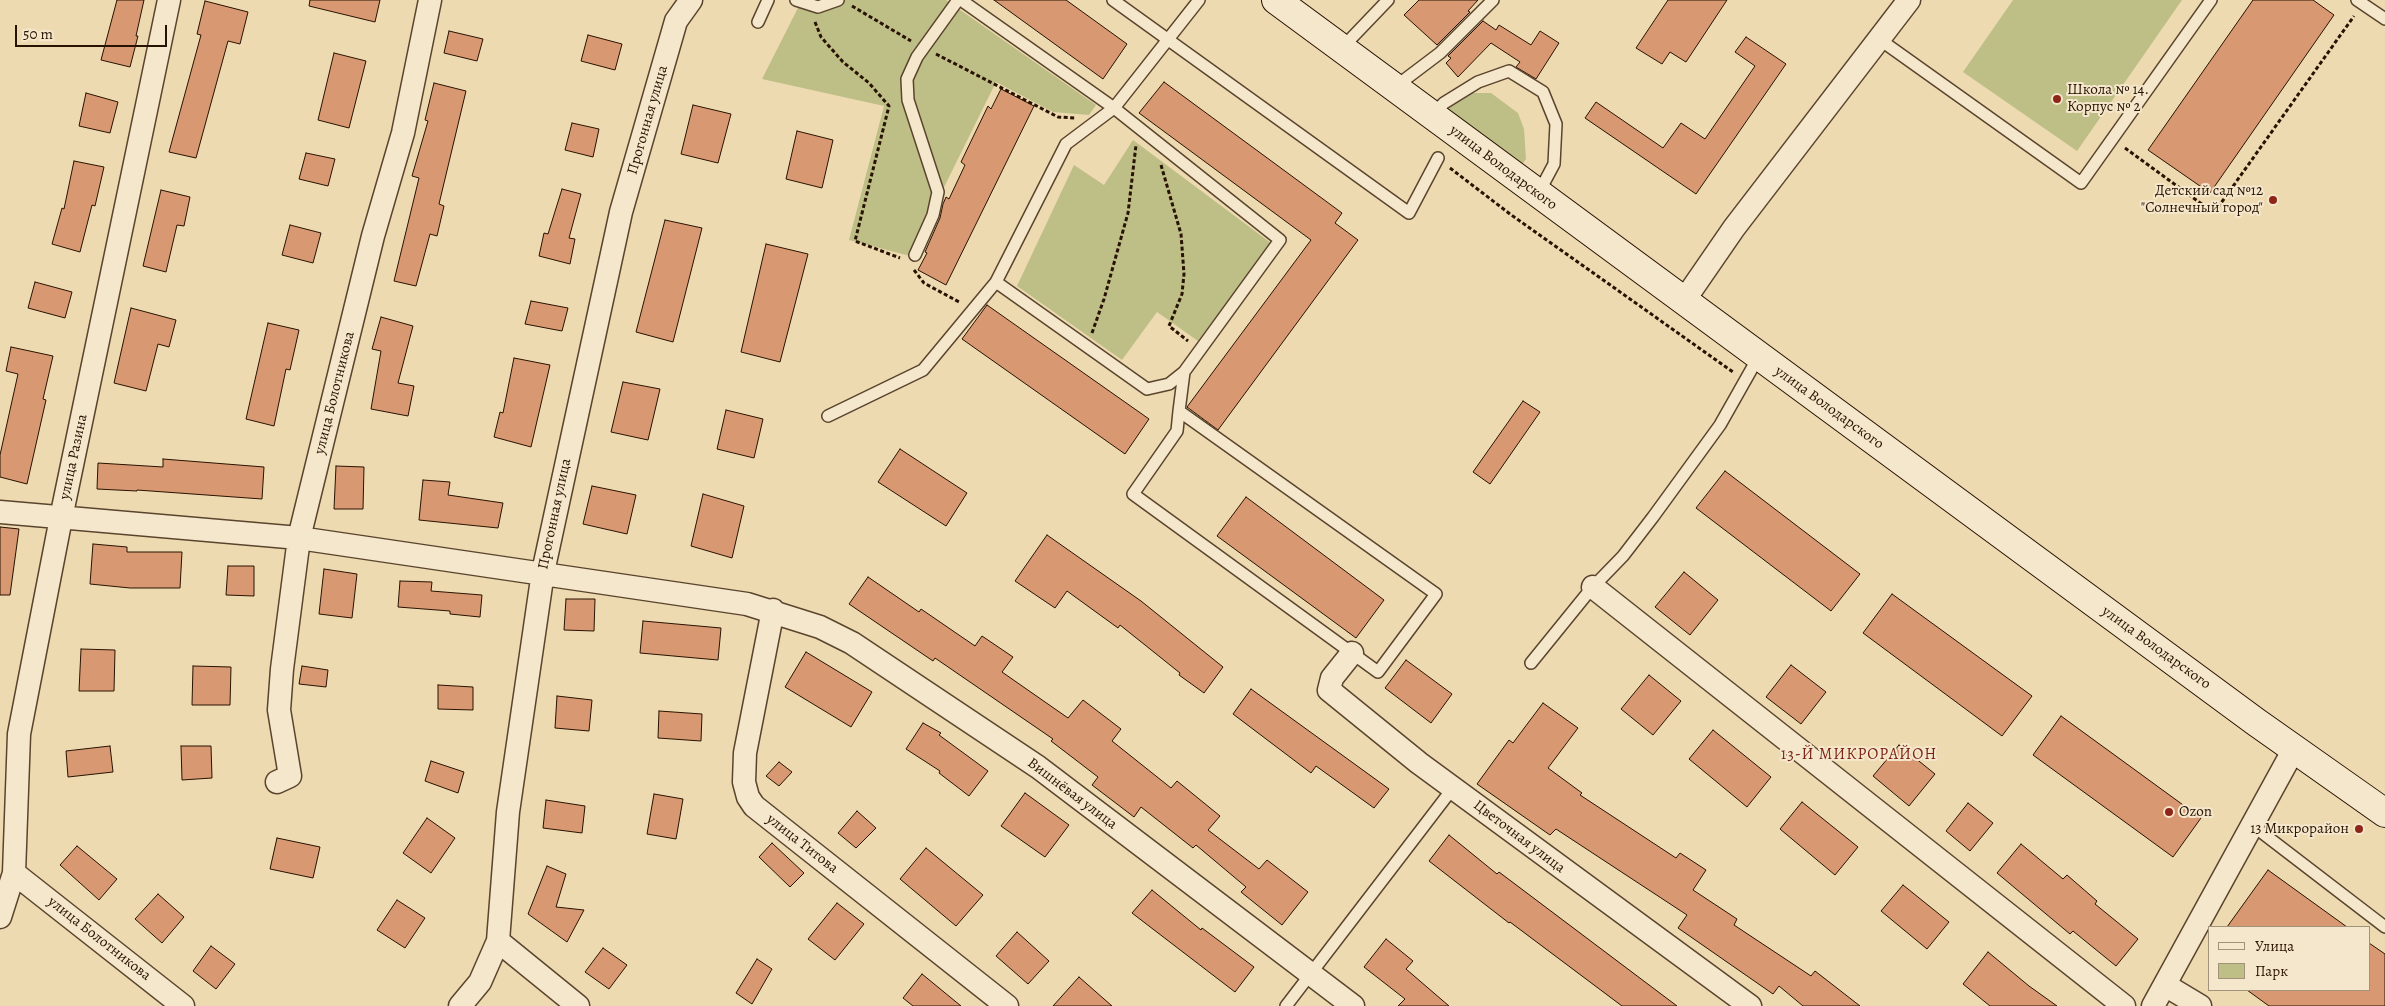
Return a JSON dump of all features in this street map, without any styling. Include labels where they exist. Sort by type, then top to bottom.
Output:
[{"type":"main road","name":"улица Володарского","points":[[1287,3],[1342,48],[1683,302],[2294,749],[2385,813]]},
{"type":"street","name":"улица Разина","points":[[0,917],[14,873],[19,734],[61,518],[169,0]]},
{"type":"street","name":"улица Болотникова","points":[[277,782],[290,776],[279,710],[282,669],[300,538],[373,236],[404,133],[430,0]]},
{"type":"street","name":"Прогонная улица","points":[[460,1006],[480,982],[498,941],[508,812],[543,572],[621,212],[676,21],[691,0]]},
{"type":"street","points":[[1683,302],[1734,228],[1909,0]]},
{"type":"street","name":"Вишнёвая улица","points":[[0,512],[300,538],[543,572],[747,604],[772,610],[820,627],[852,643],[1038,767],[1353,1006]]},
{"type":"street","points":[[1593,587],[2124,1006]]},
{"type":"street","name":"улица Титова","points":[[772,610],[745,753],[744,782],[748,797],[754,806],[1008,1006]]},
{"type":"street","name":"Цветочная улица","points":[[1352,653],[1332,678],[1329,690],[1453,788],[1750,1006]]},
{"type":"street","points":[[2153,1006],[2294,749]]},
{"type":"street","name":"улица Болотникова","points":[[14,873],[183,1006]]},
{"type":"street","points":[[498,941],[578,1006]]},
{"type":"street","points":[[2165,985],[2193,1004]]},
{"type":"lane","points":[[758,22],[768,0]]},
{"type":"lane","points":[[796,0],[818,7],[838,0]]},
{"type":"lane","points":[[911,258],[933,215],[938,192],[908,100],[907,79],[923,48],[959,0],[1114,108],[1280,240],[1184,372],[1169,384],[1147,389],[996,282]]},
{"type":"lane","points":[[1113,0],[1409,213],[1438,158]]},
{"type":"lane","points":[[828,416],[924,370],[996,282],[1066,144],[1114,108],[1199,0]]},
{"type":"lane","points":[[1342,48],[1388,0]]},
{"type":"lane","points":[[1395,87],[1440,53],[1493,0]]},
{"type":"lane","points":[[1879,39],[2081,183],[2211,0]]},
{"type":"lane","points":[[2360,2],[2385,19]]},
{"type":"lane","points":[[1432,115],[1444,103],[1478,82],[1509,71],[1543,92],[1556,124],[1554,164],[1538,194]]},
{"type":"lane","points":[[1532,663],[1593,587],[1623,556],[1654,517],[1720,425],[1759,356]]},
{"type":"lane","points":[[1179,412],[1436,594],[1378,672],[1132,494],[1176,432],[1184,372]]},
{"type":"lane","points":[[1286,1006],[1453,788]]},
{"type":"lane","points":[[2252,825],[2385,927]]},
{"type":"path","points":[[2112,139],[2214,213],[2360,2]]},
{"type":"path","points":[[851,5],[923,48],[1058,117],[1101,119]]},
{"type":"path","points":[[818,7],[814,22],[821,37],[843,62],[869,83],[889,106],[855,241],[911,258]]},
{"type":"path","points":[[1084,345],[1091,334],[1104,299],[1128,212],[1136,160],[1137,127]]},
{"type":"path","points":[[1438,158],[1510,214],[1745,380]]},
{"type":"path","points":[[1159,161],[1181,234],[1184,274],[1182,294],[1169,326],[1200,350]]},
{"type":"path","points":[[912,268],[924,283],[973,310]]},
{"type":"green space","points":[[802,0],[946,0],[1096,105],[1089,115],[1053,112],[996,82],[910,256],[849,240],[884,106],[762,79]]},
{"type":"green space","name":"Школа № 14. Корпус № 2","points":[[2013,0],[2182,0],[2077,151],[1963,72]]},
{"type":"green space","points":[[1471,93],[1491,93],[1518,113],[1524,129],[1526,159],[1520,167],[1445,114],[1452,104]]},
{"type":"green space","points":[[1133,140],[1271,243],[1198,341],[1157,312],[1122,360],[1017,286],[1074,165],[1104,185]]},
{"type":"building","points":[[117,0],[144,0],[130,67],[101,60]]},
{"type":"building","points":[[310,0],[380,0],[375,22],[309,6]]},
{"type":"building","points":[[994,0],[1066,0],[1127,44],[1103,79]]},
{"type":"building","points":[[1419,0],[1478,0],[1468,11],[1470,12],[1437,45],[1404,15]]},
{"type":"building","points":[[1668,0],[1727,0],[1686,62],[1670,52],[1662,64],[1636,48]]},
{"type":"building","points":[[2253,0],[2313,0],[2334,15],[2210,193],[2148,150]]},
{"type":"building","points":[[205,1],[248,12],[240,44],[228,41],[196,158],[169,152],[201,35],[197,34]]},
{"type":"building","points":[[1483,21],[1496,30],[1499,25],[1531,45],[1540,31],[1559,43],[1536,79],[1516,67],[1520,62],[1491,43],[1458,77],[1446,63],[1451,58],[1448,56]]},
{"type":"building","points":[[449,31],[483,39],[477,61],[444,53]]},
{"type":"building","points":[[588,35],[622,44],[615,70],[581,61]]},
{"type":"building","points":[[1746,37],[1786,64],[1696,194],[1585,118],[1596,102],[1663,148],[1681,123],[1705,139],[1755,66],[1735,52]]},
{"type":"building","points":[[334,53],[366,61],[349,128],[318,120]]},
{"type":"building","points":[[1164,82],[1342,213],[1335,223],[1358,240],[1218,430],[1187,407],[1311,240],[1139,113]]},
{"type":"building","points":[[434,83],[466,91],[439,204],[444,206],[437,236],[430,234],[416,286],[394,281],[419,178],[412,176],[428,121],[425,120]]},
{"type":"building","points":[[1001,89],[1034,106],[946,285],[918,270],[927,253],[925,252],[940,218],[946,197],[949,199],[965,165],[961,162],[988,106],[991,109]]},
{"type":"building","points":[[86,93],[118,102],[110,133],[79,126]]},
{"type":"building","points":[[693,105],[731,114],[718,163],[681,154]]},
{"type":"building","points":[[572,123],[599,129],[593,157],[565,150]]},
{"type":"building","points":[[797,131],[833,140],[822,188],[786,179]]},
{"type":"building","points":[[306,153],[335,159],[328,186],[299,179]]},
{"type":"building","points":[[74,161],[104,167],[95,206],[92,205],[80,252],[52,244],[62,208],[64,209]]},
{"type":"building","points":[[562,189],[581,194],[569,238],[575,239],[570,264],[539,256],[544,233],[548,234]]},
{"type":"building","points":[[161,190],[190,197],[184,226],[177,225],[166,272],[143,266]]},
{"type":"building","points":[[665,220],[702,228],[673,342],[636,332]]},
{"type":"building","points":[[290,225],[321,233],[313,263],[282,255]]},
{"type":"building","points":[[766,244],[808,254],[780,362],[741,352]]},
{"type":"building","points":[[35,282],[72,292],[65,318],[28,308]]},
{"type":"building","points":[[531,301],[568,308],[562,331],[525,324]]},
{"type":"building","points":[[987,305],[1149,419],[1125,454],[962,339]]},
{"type":"building","points":[[131,308],[176,320],[169,347],[158,344],[146,391],[114,383]]},
{"type":"building","points":[[381,317],[413,326],[398,383],[414,386],[408,416],[371,409],[381,351],[372,349]]},
{"type":"building","points":[[268,323],[299,330],[290,370],[286,369],[274,426],[246,419]]},
{"type":"building","points":[[11,347],[53,356],[43,399],[46,400],[27,484],[0,477],[0,455],[18,374],[6,371]]},
{"type":"building","points":[[514,358],[550,365],[531,447],[494,437],[500,412],[503,413]]},
{"type":"building","points":[[623,382],[660,389],[648,440],[611,432]]},
{"type":"building","points":[[1523,401],[1540,412],[1490,484],[1473,472]]},
{"type":"building","points":[[726,410],[763,419],[754,458],[717,449]]},
{"type":"building","points":[[900,449],[967,493],[946,526],[878,482]]},
{"type":"building","points":[[163,459],[264,467],[262,499],[97,489],[98,463],[163,467]]},
{"type":"building","points":[[336,466],[364,467],[363,509],[334,509]]},
{"type":"building","points":[[1725,471],[1860,574],[1831,611],[1696,508]]},
{"type":"building","points":[[423,480],[450,482],[448,495],[503,503],[498,528],[419,520]]},
{"type":"building","points":[[592,486],[636,495],[627,534],[583,524]]},
{"type":"building","points":[[703,494],[744,506],[732,558],[691,546]]},
{"type":"building","points":[[1246,497],[1384,600],[1356,638],[1217,536]]},
{"type":"building","points":[[0,527],[19,529],[10,595],[0,595]]},
{"type":"building","points":[[1047,535],[1141,601],[1223,667],[1204,693],[1179,675],[1180,673],[1120,625],[1118,628],[1067,591],[1055,608],[1015,581]]},
{"type":"building","points":[[93,544],[127,547],[127,552],[182,552],[180,588],[130,588],[90,584]]},
{"type":"building","points":[[228,566],[254,566],[254,596],[226,595]]},
{"type":"building","points":[[324,569],[357,574],[352,618],[319,614]]},
{"type":"building","points":[[1684,572],[1718,600],[1690,635],[1655,607]]},
{"type":"building","points":[[868,577],[919,612],[921,609],[975,646],[982,636],[1013,657],[1002,672],[1068,718],[1083,700],[1121,729],[1112,741],[1171,788],[1177,781],[1220,816],[1208,830],[1259,869],[1267,860],[1308,892],[1282,925],[1241,892],[1246,887],[1196,845],[1193,848],[1141,807],[1134,817],[1092,785],[1098,777],[1051,741],[1053,739],[935,658],[933,661],[849,604]]},
{"type":"building","points":[[400,581],[432,582],[431,591],[482,595],[480,617],[450,614],[450,611],[398,607]]},
{"type":"building","points":[[1892,594],[2032,696],[2002,736],[1863,633]]},
{"type":"building","points":[[566,599],[595,599],[594,631],[564,630]]},
{"type":"building","points":[[643,621],[721,628],[718,660],[640,653]]},
{"type":"building","points":[[81,649],[115,650],[114,691],[79,691]]},
{"type":"building","points":[[806,652],[872,692],[851,727],[785,687]]},
{"type":"building","points":[[1406,660],[1452,694],[1431,723],[1385,688]]},
{"type":"building","points":[[1791,665],[1826,692],[1801,724],[1766,697]]},
{"type":"building","points":[[193,666],[231,667],[230,705],[192,705]]},
{"type":"building","points":[[302,666],[328,670],[326,687],[299,684]]},
{"type":"building","points":[[1649,675],[1681,701],[1653,735],[1621,709]]},
{"type":"building","points":[[438,685],[473,687],[473,710],[438,709]]},
{"type":"building","points":[[1251,689],[1389,789],[1374,808],[1316,766],[1311,773],[1233,714]]},
{"type":"building","points":[[557,696],[592,700],[589,731],[555,728]]},
{"type":"building","points":[[1543,703],[1578,728],[1548,768],[1582,793],[1580,795],[1676,858],[1680,853],[1706,870],[1693,890],[1737,919],[1734,925],[1811,976],[1815,971],[1860,1006],[1803,1006],[1779,986],[1773,994],[1678,928],[1687,915],[1556,829],[1550,835],[1477,784],[1509,740],[1513,743]]},
{"type":"building","points":[[659,711],[702,714],[701,741],[658,738]]},
{"type":"building","points":[[2061,716],[2201,818],[2173,857],[2033,755]]},
{"type":"building","points":[[923,723],[941,733],[939,735],[988,771],[969,796],[939,773],[940,771],[906,749]]},
{"type":"building","points":[[1713,730],[1771,777],[1747,807],[1689,759]]},
{"type":"building","points":[[1899,745],[1935,774],[1909,806],[1873,776]]},
{"type":"building","points":[[110,746],[113,772],[68,777],[66,751]]},
{"type":"building","points":[[181,746],[211,746],[212,778],[182,780]]},
{"type":"building","points":[[431,761],[464,772],[458,793],[425,781]]},
{"type":"building","points":[[779,762],[792,772],[779,786],[766,776]]},
{"type":"building","points":[[1025,793],[1069,825],[1045,857],[1001,826]]},
{"type":"building","points":[[654,794],[683,799],[676,839],[647,834]]},
{"type":"building","points":[[546,800],[585,806],[582,833],[543,828]]},
{"type":"building","points":[[1802,802],[1858,847],[1835,875],[1780,829]]},
{"type":"building","points":[[1968,803],[1993,823],[1970,851],[1946,831]]},
{"type":"building","points":[[857,811],[876,828],[856,848],[838,833]]},
{"type":"building","points":[[427,818],[455,838],[431,873],[403,853]]},
{"type":"building","points":[[1449,835],[1497,874],[1499,872],[1677,1006],[1622,1006],[1509,923],[1429,861]]},
{"type":"building","points":[[277,838],[320,847],[313,878],[270,869]]},
{"type":"building","points":[[772,843],[804,873],[790,887],[759,857]]},
{"type":"building","points":[[2021,844],[2063,879],[2067,875],[2097,901],[2095,904],[2138,939],[2116,966],[2073,931],[2070,934],[1997,873]]},
{"type":"building","points":[[77,846],[117,879],[99,900],[60,865]]},
{"type":"building","points":[[926,848],[983,895],[956,926],[900,879]]},
{"type":"building","points":[[547,866],[566,874],[556,907],[584,910],[567,942],[528,914]]},
{"type":"building","points":[[2268,870],[2346,926],[2228,926]]},
{"type":"building","points":[[1903,885],[1949,922],[1927,949],[1881,911]]},
{"type":"building","points":[[1152,890],[1201,930],[1202,928],[1254,967],[1235,992],[1132,913]]},
{"type":"building","points":[[158,894],[184,917],[162,943],[135,919]]},
{"type":"building","points":[[397,900],[425,918],[405,948],[377,930]]},
{"type":"building","points":[[837,903],[864,924],[835,960],[808,939]]},
{"type":"building","points":[[1017,932],[1049,961],[1028,984],[996,956]]},
{"type":"building","points":[[1386,939],[1413,961],[1406,969],[1449,1006],[1398,1006],[1405,999],[1364,967]]},
{"type":"building","points":[[2370,944],[2385,954],[2385,1006],[2269,1006],[2248,991],[2370,991]]},
{"type":"building","points":[[211,946],[235,964],[216,989],[193,971]]},
{"type":"building","points":[[603,948],[627,965],[609,989],[585,972]]},
{"type":"building","points":[[1988,952],[2029,986],[2057,1006],[1990,1006],[1963,984]]},
{"type":"building","points":[[757,959],[772,969],[752,1004],[736,993]]},
{"type":"building","points":[[922,974],[961,1006],[913,1006],[903,998]]},
{"type":"building","points":[[1079,977],[1112,1006],[1053,1006]]},
{"type":"place","name":"Школа № 14. Корпус № 2","points":[[2057,99]]},
{"type":"place","name":"Детский сад №12 \"Солнечный город\"","points":[[2273,200]]},
{"type":"place","name":"Ozon","points":[[2169,812]]},
{"type":"place","name":"13 Микрорайон","points":[[2359,829]]},
{"type":"district","name":"13-Й МИКРОРАЙОН","points":[[1859,755]]}]
